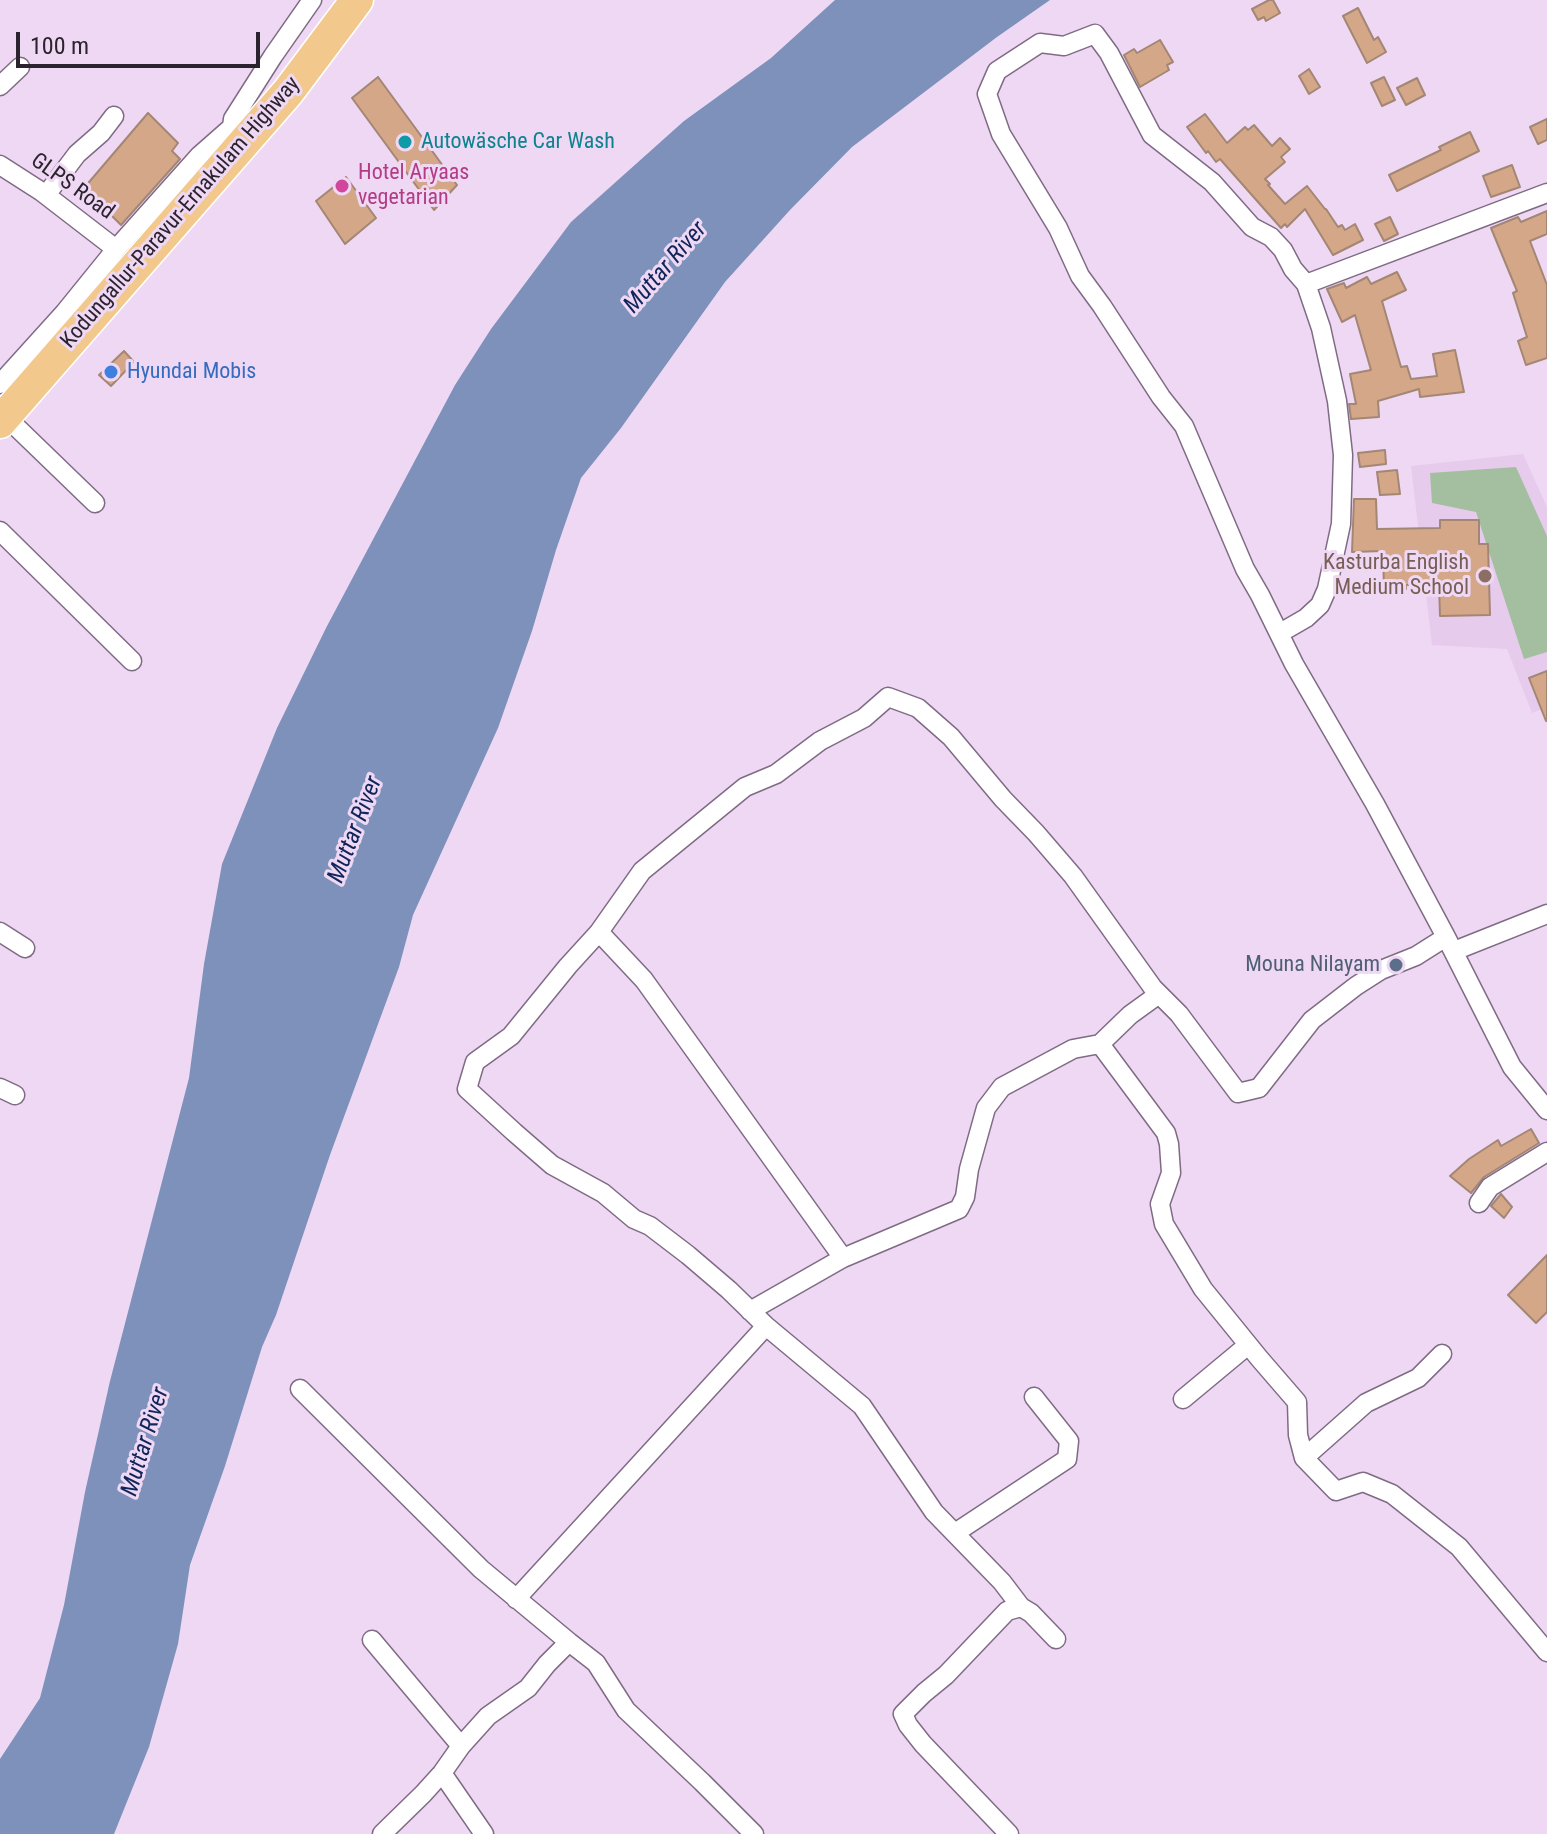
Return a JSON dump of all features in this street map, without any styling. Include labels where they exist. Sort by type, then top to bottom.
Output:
[{"type":"highway","name":"Kodungallur-Paravur-Ernakulam Highway","points":[[2,419],[288,92],[357,0]]},
{"type":"street","points":[[0,384],[199,156],[232,127],[233,119],[312,0]]},
{"type":"street","points":[[1280,633],[1306,618],[1320,605],[1327,589],[1341,524],[1343,455],[1337,401],[1321,328],[1306,284],[1271,237],[1252,227],[1212,182],[1152,135],[1109,53],[1095,34],[1064,46],[1040,43],[997,71],[987,94],[1001,134],[1058,228],[1080,276],[1184,426],[1245,569],[1294,664],[1375,804],[1512,1067],[1547,1110]]},
{"type":"street","points":[[0,86],[20,67]]},
{"type":"street","points":[[46,195],[77,154],[101,133],[114,116]]},
{"type":"street","name":"GLPS Road","points":[[0,165],[46,195],[116,249]]},
{"type":"street","points":[[1306,284],[1547,193]]},
{"type":"street","points":[[2,419],[95,503]]},
{"type":"street","points":[[0,531],[132,661]]},
{"type":"street","points":[[1056,1639],[1021,1607],[1002,1582],[934,1512],[862,1406],[766,1326],[688,1255],[650,1226],[634,1219],[603,1193],[552,1165],[467,1089],[475,1062],[511,1036],[599,932],[642,871],[745,787],[776,774],[820,741],[864,718],[888,697],[918,708],[951,737],[1036,833],[1073,876],[1159,994],[1179,1014],[1238,1093],[1259,1088],[1312,1020],[1381,970],[1450,944],[1547,914]]},
{"type":"street","points":[[0,932],[25,948]]},
{"type":"street","points":[[599,932],[644,980],[843,1258]]},
{"type":"street","points":[[750,1311],[843,1258],[959,1209],[965,1197],[969,1169],[986,1108],[1002,1087],[1073,1049],[1100,1044],[1130,1015],[1159,994]]},
{"type":"street","points":[[1100,1044],[1166,1133],[1171,1173],[1160,1204],[1164,1224],[1203,1289],[1297,1402],[1298,1435],[1304,1458],[1336,1491],[1363,1482],[1392,1494],[1459,1547],[1547,1652]]},
{"type":"street","points":[[1479,1203],[1490,1187],[1547,1152]]},
{"type":"street","points":[[516,1599],[766,1326]]},
{"type":"street","points":[[1183,1399],[1248,1345]]},
{"type":"street","points":[[1304,1458],[1366,1403],[1418,1378],[1442,1354]]},
{"type":"street","points":[[300,1389],[481,1569],[596,1663],[626,1710],[754,1834]]},
{"type":"street","points":[[955,1533],[1067,1459],[1069,1441],[1034,1397]]},
{"type":"street","points":[[1009,1834],[923,1744],[903,1714],[946,1675],[1007,1611],[1021,1607]]},
{"type":"street","points":[[372,1640],[461,1746]]},
{"type":"street","points":[[382,1834],[442,1773],[488,1716],[528,1688],[569,1642]]},
{"type":"street","points":[[442,1773],[484,1834]]},
{"type":"shaded area","name":"Kasturba English Medium School","points":[[1523,454],[1547,507],[1547,707],[1532,713],[1507,649],[1432,645],[1411,466]]},
{"type":"green space","points":[[1516,467],[1547,536],[1547,652],[1524,659],[1476,512],[1432,503],[1430,473]]},
{"type":"water","name":"Muttar River","points":[[835,0],[1050,0],[852,147],[790,210],[725,282],[621,428],[581,478],[498,728],[413,915],[399,967],[262,1347],[190,1565],[178,1644],[149,1747],[114,1834],[0,1834],[0,1759],[40,1698],[64,1605],[110,1381],[189,1078],[204,964],[222,864],[277,728],[326,628],[455,385],[491,329],[571,222],[684,121],[771,58]]},
{"type":"building","points":[[1273,0],[1280,13],[1266,21],[1264,17],[1258,20],[1252,9]]},
{"type":"building","points":[[1358,8],[1374,40],[1378,37],[1386,52],[1367,63],[1343,16]]},
{"type":"building","points":[[1160,40],[1173,62],[1167,65],[1169,70],[1140,87],[1124,55],[1134,49],[1137,53]]},
{"type":"building","points":[[1309,69],[1320,87],[1309,94],[1299,76]]},
{"type":"building","name":"Autowäsche Car Wash","points":[[378,77],[457,185],[434,210],[352,98]]},
{"type":"building","points":[[1384,77],[1395,100],[1382,106],[1371,83]]},
{"type":"building","points":[[1417,78],[1425,95],[1406,105],[1397,88]]},
{"type":"building","points":[[148,113],[178,143],[172,151],[180,159],[121,225],[84,188]]},
{"type":"building","points":[[1205,114],[1227,143],[1245,127],[1248,130],[1254,125],[1272,146],[1280,138],[1290,149],[1281,157],[1285,162],[1265,179],[1268,185],[1285,204],[1307,186],[1338,227],[1342,225],[1345,230],[1355,224],[1363,240],[1333,255],[1305,209],[1287,227],[1285,224],[1281,228],[1220,159],[1216,162],[1208,151],[1206,153],[1187,127]]},
{"type":"building","points":[[1547,119],[1547,140],[1538,144],[1530,127]]},
{"type":"building","points":[[1470,132],[1479,151],[1397,191],[1389,175]]},
{"type":"building","points":[[1512,165],[1520,187],[1491,197],[1483,176]]},
{"type":"building","name":"Hotel Aryaas vegetarian","points":[[346,177],[376,218],[345,244],[316,201]]},
{"type":"building","points":[[1547,211],[1547,234],[1530,241],[1547,285],[1547,358],[1526,365],[1518,341],[1527,337],[1513,293],[1517,291],[1491,228],[1518,217],[1521,222]]},
{"type":"building","points":[[1390,217],[1398,234],[1384,241],[1375,224]]},
{"type":"building","points":[[1397,272],[1406,290],[1382,301],[1401,367],[1407,366],[1411,379],[1437,376],[1433,354],[1455,350],[1464,392],[1420,397],[1419,389],[1378,401],[1379,417],[1351,419],[1349,404],[1356,404],[1350,374],[1371,370],[1355,315],[1342,322],[1327,289],[1344,283],[1346,288],[1367,277],[1371,284]]},
{"type":"building","points":[[124,351],[134,362],[111,386],[99,375]]},
{"type":"building","points":[[1385,450],[1386,464],[1360,467],[1358,453]]},
{"type":"building","points":[[1397,470],[1400,494],[1380,495],[1377,472]]},
{"type":"building","name":"Kasturba English Medium School","points":[[1354,499],[1376,499],[1377,529],[1440,528],[1440,520],[1479,520],[1479,544],[1488,544],[1490,615],[1440,616],[1439,584],[1406,585],[1406,589],[1384,590],[1383,551],[1352,552]]},
{"type":"building","points":[[1547,671],[1547,721],[1546,721],[1529,678]]},
{"type":"building","points":[[1531,1129],[1539,1143],[1484,1177],[1471,1193],[1450,1176],[1498,1140],[1501,1146]]},
{"type":"building","points":[[1501,1194],[1512,1207],[1504,1218],[1491,1206]]},
{"type":"building","points":[[1547,1255],[1547,1312],[1536,1323],[1508,1295]]},
{"type":"place","name":"Autowäsche Car Wash","points":[[405,142]]},
{"type":"place","name":"Hotel Aryaas vegetarian","points":[[342,186]]},
{"type":"place","name":"Hyundai Mobis","points":[[111,372]]},
{"type":"place","name":"Kasturba English Medium School","points":[[1485,576]]},
{"type":"place","name":"Mouna Nilayam","points":[[1396,965]]}]
